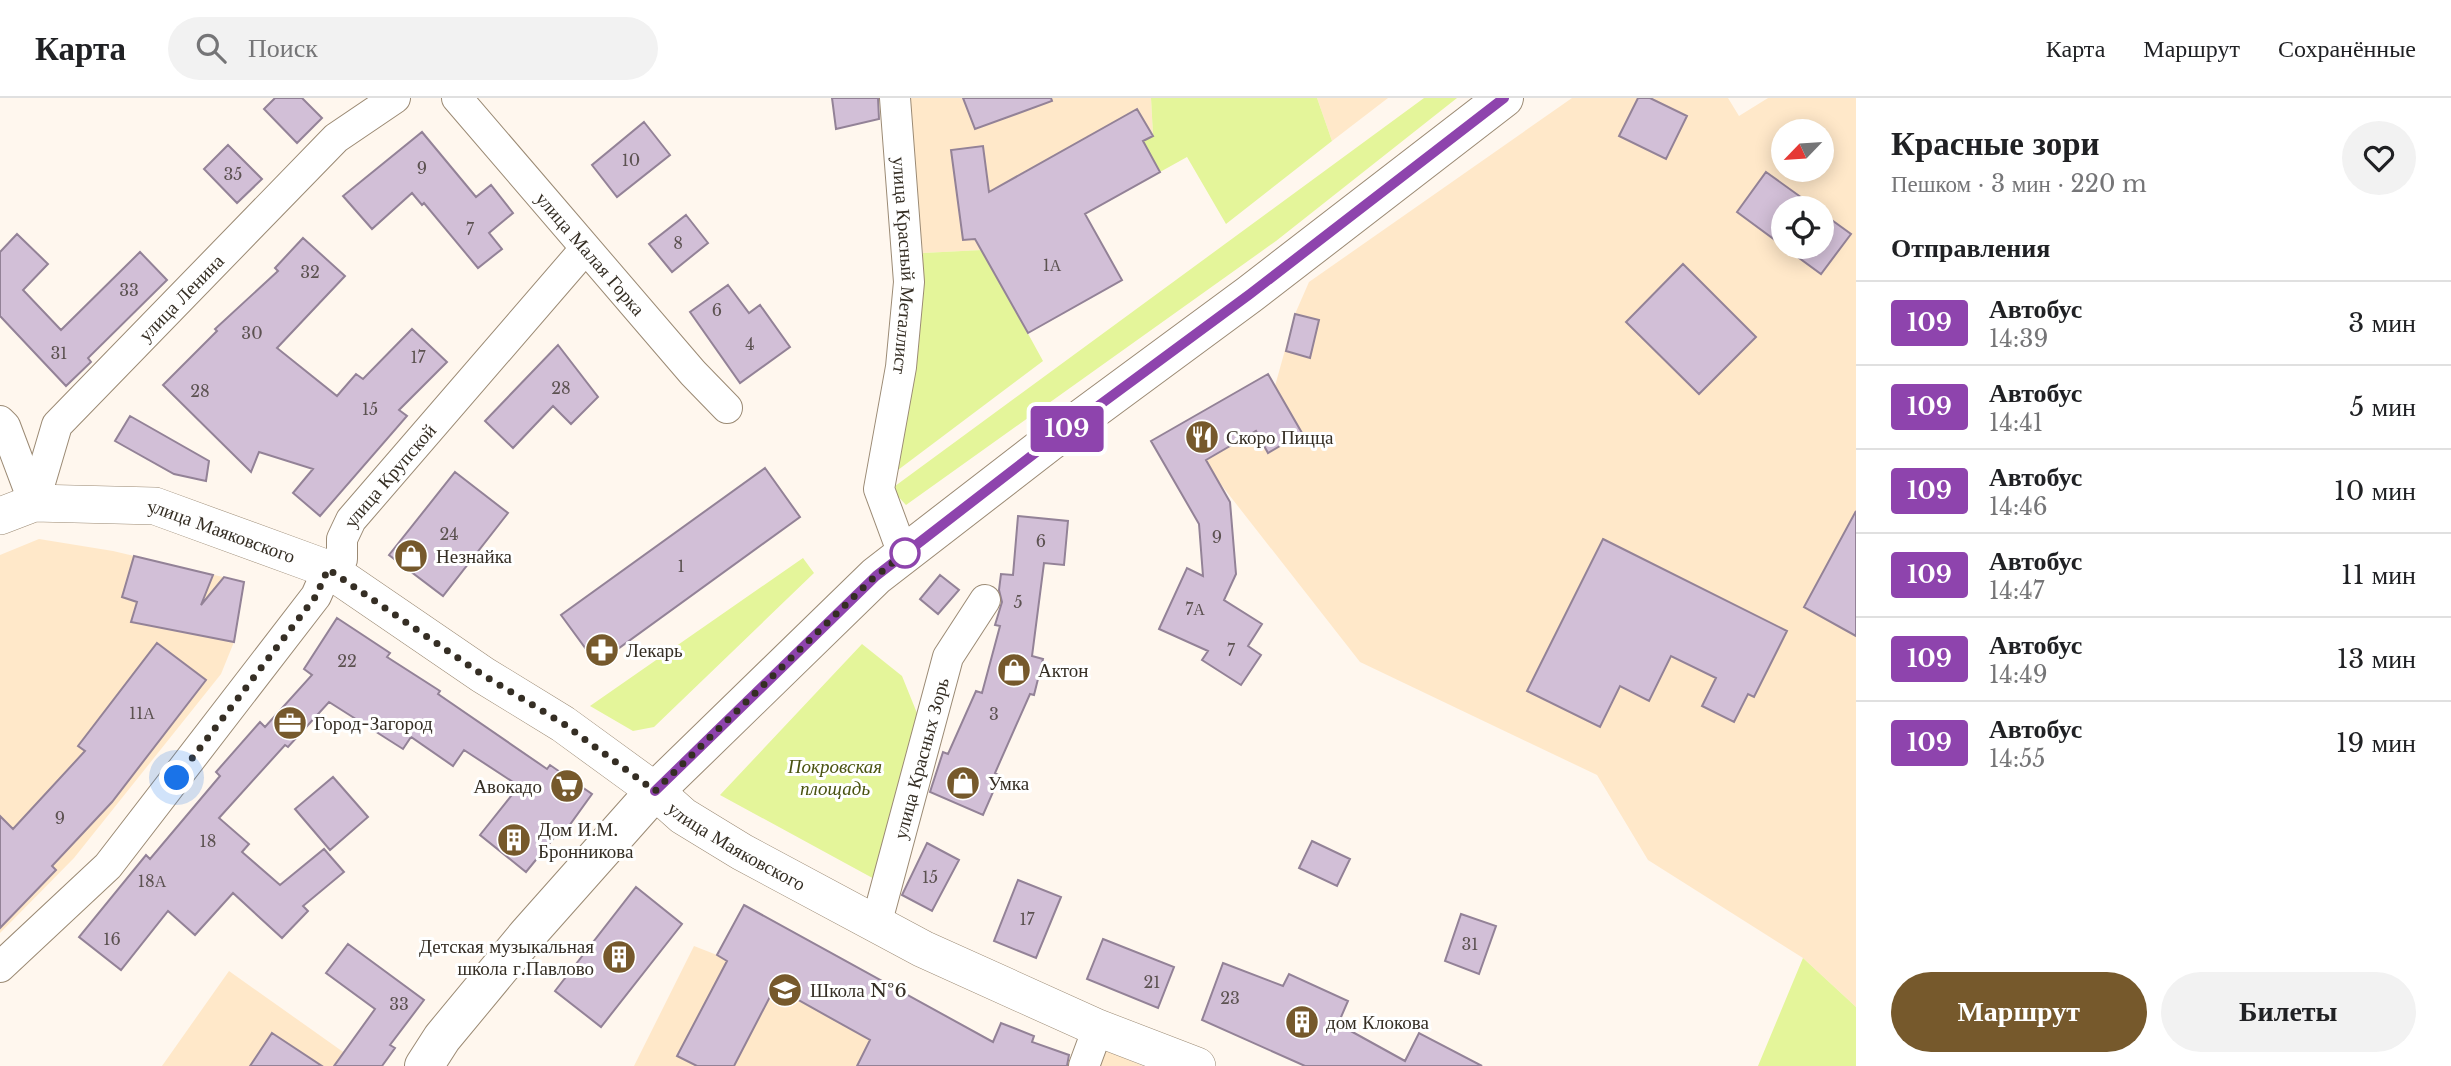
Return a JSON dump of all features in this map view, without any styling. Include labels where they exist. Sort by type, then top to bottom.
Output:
[{"type":"main road","points":[[424,1066],[442,1038],[528,934],[655,791],[871,580],[1504,98]]},
{"type":"street","name":"улица Ленина","points":[[34,503],[57,425],[336,138],[395,98]]},
{"type":"street","name":"улица Малая Горка","points":[[457,98],[585,249],[727,408]]},
{"type":"street","name":"улица Красный Металлист","points":[[895,98],[909,282],[901,367],[879,489],[904,554]]},
{"type":"street","name":"улица Крупской","points":[[0,967],[108,866],[316,596],[328,569],[342,559],[342,539],[351,520],[585,249]]},
{"type":"street","points":[[0,421],[5,426],[34,503],[0,516]]},
{"type":"street","name":"улица Маяковского","points":[[34,503],[155,506],[328,569],[483,675],[564,724],[655,791],[683,816],[873,923],[1098,1028],[1197,1066]]},
{"type":"street","name":"улица Красных Зорь","points":[[873,923],[883,897],[948,657],[985,600]]},
{"type":"street","points":[[1084,1066],[1098,1028]]},
{"type":"shaded area","points":[[905,98],[1151,98],[1153,136],[982,250],[923,253]]},
{"type":"shaded area","points":[[1317,98],[1388,98],[1332,141]]},
{"type":"shaded area","points":[[1572,98],[1728,98],[1739,116],[1768,98],[1856,98],[1856,1007],[1803,958],[1648,860],[1597,775],[1360,662],[1219,482],[1186,501],[1151,441],[1267,374],[1275,386],[1295,314],[1309,282]]},
{"type":"shaded area","points":[[39,539],[113,551],[244,582],[234,642],[221,674],[74,858],[0,933],[0,555]]},
{"type":"shaded area","name":"Школа №6","points":[[744,905],[939,1066],[634,1066],[694,946],[717,955]]},
{"type":"shaded area","points":[[229,971],[363,1066],[162,1066]]},
{"type":"shaded area","points":[[1105,1050],[1143,1066],[1099,1066]]},
{"type":"green space","points":[[1151,98],[1317,98],[1332,141],[1226,224],[1187,157],[1160,172],[1143,141],[1153,135]]},
{"type":"green space","points":[[1424,98],[1457,98],[1276,241],[906,505],[891,489]]},
{"type":"green space","points":[[982,250],[1043,361],[890,476],[923,253]]},
{"type":"green space","points":[[803,558],[814,573],[654,727],[633,731],[590,706]]},
{"type":"green space","name":"Покровская площадь","points":[[862,644],[902,676],[921,723],[878,881],[720,795]]},
{"type":"green space","points":[[1803,958],[1856,1007],[1856,1066],[1758,1066]]},
{"type":"building","points":[[275,98],[302,98],[322,118],[297,143],[264,109]]},
{"type":"building","points":[[832,98],[878,98],[879,119],[836,129]]},
{"type":"building","points":[[963,98],[1051,98],[1052,101],[975,129]]},
{"type":"building","points":[[1638,98],[1650,98],[1687,116],[1666,159],[1619,136]]},
{"type":"building","points":[[1137,109],[1153,136],[1143,141],[1160,172],[1085,214],[1122,280],[1028,333],[975,239],[963,240],[951,150],[983,146],[989,192]]},
{"type":"building","points":[[644,122],[670,155],[617,197],[592,165]]},
{"type":"building","points":[[422,132],[476,197],[491,185],[513,213],[489,233],[502,249],[478,268],[424,203],[422,205],[412,193],[372,229],[343,196]]},
{"type":"building","points":[[228,145],[262,179],[237,203],[204,169]]},
{"type":"building","points":[[1766,172],[1771,176],[1771,182],[1780,182],[1799,196],[1771,196],[1771,237],[1737,212]]},
{"type":"building","points":[[686,215],[708,243],[672,272],[649,244]]},
{"type":"building","points":[[1834,222],[1851,234],[1834,257]]},
{"type":"building","points":[[17,234],[48,264],[23,290],[61,330],[140,252],[167,280],[88,358],[91,362],[66,386],[0,316],[0,252]]},
{"type":"building","points":[[303,238],[345,276],[277,348],[337,396],[356,374],[363,379],[412,329],[447,362],[399,410],[407,416],[320,516],[293,493],[313,469],[259,452],[251,472],[163,385],[217,331],[215,329],[278,271],[275,268]]},
{"type":"building","points":[[1800,259],[1832,259],[1821,274]]},
{"type":"building","points":[[1683,264],[1756,337],[1699,394],[1626,322]]},
{"type":"building","points":[[728,285],[749,313],[760,305],[790,347],[740,383],[690,312]]},
{"type":"building","points":[[1295,314],[1319,320],[1310,358],[1286,351]]},
{"type":"building","points":[[558,345],[598,397],[571,424],[553,406],[513,448],[485,421]]},
{"type":"building","points":[[1268,374],[1302,433],[1268,453],[1256,431],[1206,460],[1230,502],[1236,574],[1224,600],[1262,624],[1248,646],[1261,655],[1241,685],[1202,660],[1208,651],[1159,629],[1187,568],[1203,576],[1199,524],[1151,441]]},
{"type":"building","points":[[130,416],[209,461],[206,481],[174,474],[115,441]]},
{"type":"building","points":[[765,468],[800,517],[597,664],[561,615]]},
{"type":"building","points":[[455,472],[508,513],[443,596],[389,555]]},
{"type":"building","points":[[1856,511],[1856,636],[1804,607]]},
{"type":"building","points":[[1018,516],[1068,521],[1064,565],[1044,563],[1032,656],[1043,659],[1034,695],[1030,694],[995,773],[1000,776],[983,815],[930,792],[943,752],[948,754],[976,691],[982,693],[1000,626],[995,625],[1002,602],[999,590],[1001,574],[1013,575]]},
{"type":"building","points":[[1603,539],[1787,631],[1754,697],[1748,694],[1734,722],[1702,706],[1716,678],[1671,656],[1649,701],[1620,686],[1600,727],[1527,691]]},
{"type":"building","points":[[134,556],[213,575],[201,605],[224,577],[244,582],[234,642],[131,622],[137,602],[122,597]]},
{"type":"building","points":[[940,575],[959,590],[938,614],[920,599]]},
{"type":"building","points":[[337,618],[390,653],[387,657],[440,691],[438,694],[547,769],[550,765],[592,794],[561,837],[557,834],[526,872],[480,835],[519,786],[464,750],[453,766],[411,737],[403,749],[329,702],[288,747],[285,745],[219,818],[249,844],[242,852],[280,885],[324,849],[344,872],[303,906],[308,911],[282,938],[233,893],[195,935],[168,911],[121,970],[79,937],[146,855],[150,859],[220,776],[216,772],[260,722],[265,727],[312,675],[304,669]]},
{"type":"building","points":[[157,643],[206,680],[112,802],[52,866],[56,870],[0,928],[0,816],[13,829],[85,751],[78,746]]},
{"type":"building","points":[[333,777],[368,817],[330,850],[295,809]]},
{"type":"building","points":[[1312,841],[1350,859],[1337,886],[1299,868]]},
{"type":"building","points":[[927,843],[959,860],[932,911],[902,895]]},
{"type":"building","points":[[1018,880],[1061,897],[1036,958],[994,941]]},
{"type":"building","name":"Детская музыкальная школа г.Павлово","points":[[636,887],[682,924],[601,1027],[555,991]]},
{"type":"building","name":"Школа №6","points":[[744,905],[993,1042],[1001,1023],[1034,1036],[1032,1042],[1069,1055],[1067,1066],[857,1066],[870,1040],[775,987],[734,1066],[697,1066],[677,1056],[727,961],[717,955]]},
{"type":"building","points":[[1461,914],[1496,926],[1479,974],[1445,961]]},
{"type":"building","points":[[1103,939],[1174,967],[1158,1008],[1087,979]]},
{"type":"building","points":[[348,944],[424,1000],[390,1045],[395,1048],[382,1066],[334,1066],[375,1009],[326,973]]},
{"type":"building","points":[[1223,963],[1283,986],[1289,974],[1348,1001],[1338,1024],[1405,1061],[1419,1033],[1482,1066],[1305,1066],[1202,1020]]},
{"type":"building","points":[[272,1033],[322,1066],[250,1066]]},
{"type":"bus line","name":"109","points":[[655,791],[876,576],[1048,443],[1189,341],[1504,98]]},
{"type":"place","name":"Скоро Пицца","points":[[1202,437]]},
{"type":"place","name":"Незнайка","points":[[411,556]]},
{"type":"place","name":"Лекарь","points":[[602,650]]},
{"type":"place","name":"Актон","points":[[1014,670]]},
{"type":"place","name":"Город-Загород","points":[[290,723]]},
{"type":"place","name":"Умка","points":[[963,783]]},
{"type":"place","name":"Авокадо","points":[[567,786]]},
{"type":"place","name":"Дом И.М. Бронникова","points":[[514,840]]},
{"type":"place","name":"Детская музыкальная школа г.Павлово","points":[[619,957]]},
{"type":"place","name":"Школа №6","points":[[785,990]]},
{"type":"place","name":"дом Клокова","points":[[1302,1022]]},
{"type":"route","points":[[177,778],[316,596],[328,569],[483,675],[564,724],[655,791],[871,580],[905,553]]}]
